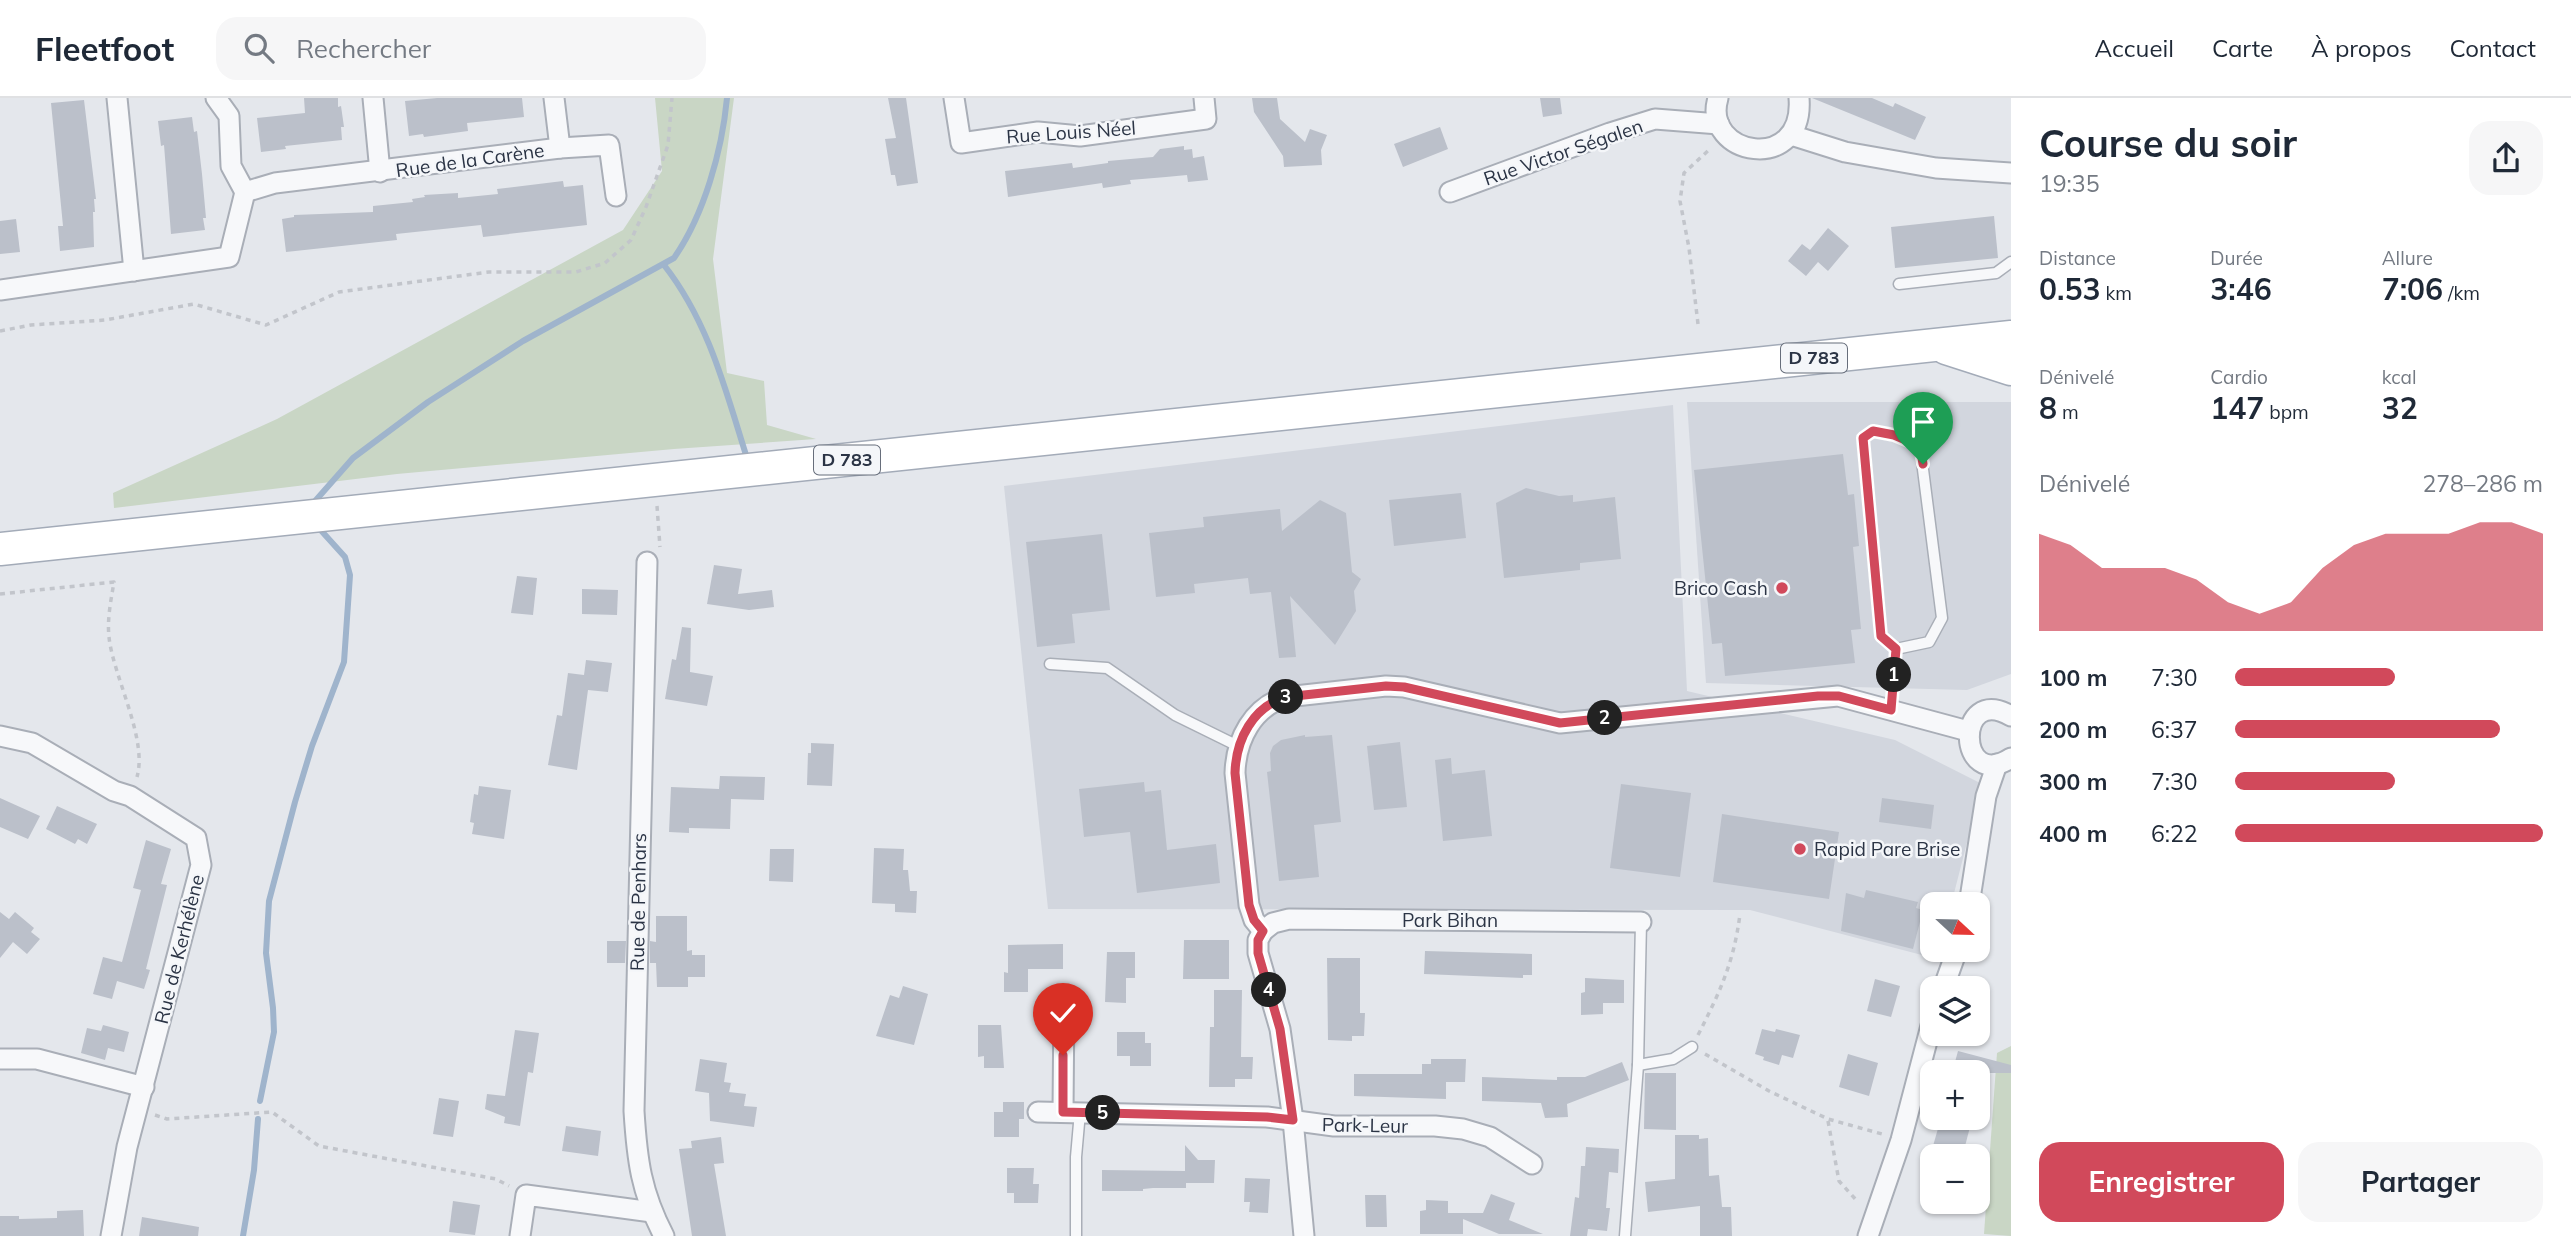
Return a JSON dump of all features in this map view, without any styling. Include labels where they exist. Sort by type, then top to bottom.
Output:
[{"type":"main road","name":"D 783","points":[[0,549],[1934,345],[2004,334]]},
{"type":"main road","points":[[1934,345],[2011,369]]},
{"type":"street","points":[[117,98],[134,271]]},
{"type":"street","points":[[0,290],[229,257],[245,192],[231,166],[229,116],[216,98]]},
{"type":"street","name":"Rue de la Carène","points":[[373,98],[380,172]]},
{"type":"street","name":"Rue de la Carène","points":[[554,98],[560,148]]},
{"type":"street","name":"Rue Louis Néel","points":[[954,98],[961,143],[1038,132],[1080,136],[1206,119],[1204,98]]},
{"type":"street","points":[[1718,98],[1716,104],[1722,129],[1732,141],[1750,149],[1771,148],[1791,135],[1798,123],[1799,98]]},
{"type":"street","name":"Rue Victor Ségalen","points":[[1450,192],[1609,133],[1655,119],[1722,129]]},
{"type":"street","points":[[1791,135],[1845,152],[1936,168],[2011,173]]},
{"type":"street","name":"Rue de la Carène","points":[[245,192],[275,183],[560,148],[609,145],[616,196]]},
{"type":"street","name":"Rue de Penhars","points":[[648,562],[634,1111],[637,1161],[652,1212],[664,1236]]},
{"type":"street","points":[[1304,1236],[1293,1120],[1280,1029],[1258,953],[1258,940],[1263,931],[1254,920],[1249,905],[1235,773],[1238,746],[1248,724],[1274,701],[1286,697],[1386,686],[1404,687],[1560,723],[1839,696],[1968,731]]},
{"type":"street","points":[[1971,892],[1986,796],[2004,761],[1982,762],[1975,756],[1968,740],[1968,731],[1972,722],[1987,712],[1996,710],[2010,714]]},
{"type":"street","name":"Rue de Kerhélène","points":[[0,736],[32,743],[114,791],[130,796],[196,838],[201,865],[127,1147],[111,1236]]},
{"type":"street","name":"Park Bihan","points":[[1263,931],[1273,923],[1289,919],[1641,922]]},
{"type":"street","points":[[1064,998],[1071,1112]]},
{"type":"street","points":[[1871,1228],[1901,1140],[1926,1046]]},
{"type":"street","points":[[0,1059],[37,1059],[144,1087]]},
{"type":"street","name":"Park-Leur","points":[[1038,1112],[1267,1117],[1334,1126],[1435,1126],[1463,1129],[1490,1138],[1532,1164]]},
{"type":"street","points":[[520,1236],[526,1195],[652,1212]]},
{"type":"lane","points":[[1899,284],[1996,273],[2011,262]]},
{"type":"lane","points":[[1873,431],[1894,435],[1920,446],[1938,569],[1942,618],[1930,642],[1896,649],[1881,636],[1863,438],[1873,431]]},
{"type":"lane","points":[[1891,710],[1896,649]]},
{"type":"lane","points":[[1050,664],[1107,668],[1175,715],[1238,746]]},
{"type":"lane","points":[[1625,1236],[1638,1065],[1641,922]]},
{"type":"lane","points":[[1638,1065],[1673,1059],[1692,1047]]},
{"type":"lane","points":[[1071,1112],[1076,1157],[1076,1236]]},
{"type":"path","points":[[0,331],[30,325],[105,320],[194,304],[266,325],[339,292],[489,272],[576,272],[605,263],[631,240],[646,207],[668,145],[671,98]]},
{"type":"path","points":[[1698,324],[1689,248],[1679,201],[1684,173],[1722,129]]},
{"type":"path","points":[[648,562],[660,556],[654,480]]},
{"type":"path","points":[[0,594],[114,582],[109,638],[136,734],[139,772],[130,796]]},
{"type":"path","points":[[1740,914],[1737,941],[1727,977],[1692,1047],[1769,1091],[1828,1119],[1901,1140]]},
{"type":"path","points":[[137,1111],[167,1119],[272,1112],[319,1146],[496,1179],[526,1195]]},
{"type":"path","points":[[1828,1119],[1839,1181],[1871,1228]]},
{"type":"shaded area","points":[[1687,402],[2011,402],[2011,674],[1967,690],[1706,683]]},
{"type":"shaded area","points":[[1673,405],[1687,691],[1895,740],[1982,784],[1954,892],[1920,892],[1920,955],[1750,910],[1048,909],[1004,486]]},
{"type":"green space","points":[[655,98],[734,98],[713,259],[727,373],[764,381],[767,425],[816,439],[397,474],[114,508],[113,493],[277,419],[623,230],[662,171]]},
{"type":"green space","points":[[2011,1046],[2011,1236],[1984,1234],[1985,1214],[1990,1214],[1990,1150],[1997,1053]]},
{"type":"building","points":[[304,98],[338,98],[344,127],[341,127],[342,140],[285,146],[286,149],[261,152],[257,118],[305,113]]},
{"type":"building","points":[[437,98],[522,98],[524,117],[467,123],[468,131],[424,137],[423,134],[409,136],[405,101]]},
{"type":"building","points":[[888,98],[906,98],[918,183],[897,186],[895,175],[891,175],[885,139],[896,138]]},
{"type":"building","points":[[1252,98],[1277,98],[1280,119],[1305,142],[1310,129],[1327,135],[1321,150],[1322,165],[1284,167],[1283,156],[1254,112]]},
{"type":"building","points":[[1540,98],[1560,98],[1562,114],[1543,117]]},
{"type":"building","points":[[1812,98],[1872,98],[1893,107],[1895,103],[1926,117],[1915,140]]},
{"type":"building","points":[[84,100],[96,199],[93,212],[94,247],[60,251],[58,226],[63,226],[51,103]]},
{"type":"building","points":[[192,117],[194,132],[197,131],[202,174],[205,230],[171,234],[164,145],[161,146],[158,121]]},
{"type":"building","points":[[1440,127],[1448,149],[1403,167],[1394,144]]},
{"type":"building","points":[[1184,146],[1184,150],[1192,149],[1193,158],[1204,156],[1208,180],[1188,182],[1187,175],[1130,180],[1131,184],[1103,188],[1102,183],[1008,197],[1005,171],[1072,163],[1073,168],[1108,161],[1153,157],[1160,149]]},
{"type":"building","points":[[563,181],[564,187],[583,185],[587,225],[483,237],[481,225],[396,234],[397,240],[286,252],[282,219],[294,215],[373,212],[373,206],[413,202],[412,199],[425,197],[424,195],[458,193],[458,198],[498,194],[497,189]]},
{"type":"building","points":[[1994,216],[1998,258],[1895,268],[1891,227]]},
{"type":"building","points":[[16,219],[20,252],[0,254],[0,221]]},
{"type":"building","points":[[1828,228],[1849,246],[1828,271],[1818,262],[1806,276],[1788,261],[1802,244],[1810,250]]},
{"type":"building","name":"Brico Cash","points":[[1843,454],[1848,495],[1854,494],[1859,546],[1853,547],[1861,629],[1851,630],[1855,663],[1725,676],[1722,643],[1712,644],[1694,470]]},
{"type":"building","points":[[1526,488],[1559,496],[1573,495],[1573,502],[1615,497],[1621,559],[1580,563],[1580,570],[1504,578],[1496,503]]},
{"type":"building","points":[[1461,493],[1466,538],[1394,546],[1389,500]]},
{"type":"building","points":[[1320,500],[1346,513],[1352,572],[1361,579],[1354,591],[1356,611],[1335,645],[1290,596],[1296,657],[1279,658],[1271,592],[1250,594],[1248,578],[1194,584],[1195,593],[1156,597],[1149,533],[1204,527],[1203,517],[1280,509],[1282,531]]},
{"type":"building","points":[[1102,534],[1110,610],[1072,614],[1075,643],[1037,647],[1026,542]]},
{"type":"building","points":[[714,565],[742,569],[738,594],[772,590],[774,607],[749,610],[707,604]]},
{"type":"building","points":[[517,576],[537,578],[533,615],[511,613]]},
{"type":"building","points":[[582,589],[618,590],[617,615],[582,614]]},
{"type":"building","points":[[682,627],[691,628],[690,672],[713,676],[707,706],[665,699],[672,659],[676,660]]},
{"type":"building","points":[[586,660],[612,663],[608,692],[588,690],[577,770],[548,765],[557,715],[562,716],[568,673],[584,675]]},
{"type":"building","points":[[1305,735],[1332,735],[1341,822],[1314,825],[1319,877],[1279,881],[1267,772],[1271,771],[1270,753],[1273,746],[1281,740]]},
{"type":"building","points":[[1400,742],[1407,807],[1374,810],[1367,746]]},
{"type":"building","points":[[811,743],[834,744],[832,786],[807,785]]},
{"type":"building","points":[[1451,758],[1452,774],[1485,770],[1492,836],[1443,841],[1435,760]]},
{"type":"building","points":[[720,776],[765,777],[764,800],[731,799],[730,829],[689,828],[689,833],[669,832],[671,787],[719,789]]},
{"type":"building","points":[[1144,782],[1145,792],[1161,790],[1167,850],[1216,844],[1220,883],[1137,893],[1130,832],[1084,837],[1079,789]]},
{"type":"building","points":[[1621,784],[1691,793],[1680,877],[1610,868]]},
{"type":"building","points":[[479,786],[511,790],[504,839],[472,834],[474,823],[470,822],[474,794],[478,795]]},
{"type":"building","points":[[0,798],[40,816],[28,839],[0,827]]},
{"type":"building","points":[[1882,798],[1934,805],[1931,829],[1879,822]]},
{"type":"building","points":[[57,806],[97,824],[87,844],[78,839],[75,844],[46,829]]},
{"type":"building","points":[[1722,814],[1839,832],[1829,899],[1713,882]]},
{"type":"building","points":[[146,840],[171,849],[161,884],[167,885],[146,969],[150,970],[144,989],[117,981],[112,999],[93,994],[103,957],[122,962],[141,890],[133,888]]},
{"type":"building","points":[[874,848],[904,849],[903,870],[908,870],[910,891],[917,891],[916,913],[895,912],[895,904],[872,903]]},
{"type":"building","points":[[770,849],[794,849],[793,882],[769,881]]},
{"type":"building","points":[[1866,890],[1918,902],[1916,908],[1920,909],[1920,922],[1913,949],[1841,931],[1846,893],[1864,898]]},
{"type":"building","points":[[0,912],[9,919],[15,912],[34,928],[31,932],[40,939],[27,954],[13,942],[0,958]]},
{"type":"building","points":[[656,916],[687,916],[687,951],[692,950],[692,955],[705,955],[705,977],[688,977],[688,987],[657,987],[656,963],[650,963],[650,941],[656,942]]},
{"type":"building","points":[[1184,940],[1229,940],[1229,979],[1183,979]]},
{"type":"building","points":[[607,941],[626,941],[625,963],[607,963]]},
{"type":"building","points":[[1063,944],[1063,969],[1028,969],[1028,992],[1004,992],[1004,972],[1008,973],[1008,945]]},
{"type":"building","points":[[1425,951],[1532,954],[1532,975],[1523,975],[1523,978],[1424,974]]},
{"type":"building","points":[[1107,952],[1135,952],[1135,978],[1126,978],[1126,1003],[1105,1002]]},
{"type":"building","points":[[1327,958],[1360,958],[1360,1013],[1365,1013],[1364,1036],[1352,1036],[1352,1041],[1328,1040]]},
{"type":"building","points":[[1585,978],[1624,980],[1624,1003],[1603,1003],[1603,1014],[1581,1015],[1581,993],[1585,992]]},
{"type":"building","points":[[1875,979],[1900,986],[1891,1017],[1867,1011]]},
{"type":"building","points":[[903,986],[928,994],[914,1045],[876,1036],[890,995],[899,998]]},
{"type":"building","points":[[1214,990],[1242,990],[1241,1057],[1253,1057],[1252,1079],[1235,1079],[1235,1087],[1209,1087]]},
{"type":"building","points":[[103,1025],[129,1032],[124,1052],[108,1048],[105,1060],[81,1053],[87,1028],[101,1031]]},
{"type":"building","points":[[978,1025],[1001,1025],[1004,1068],[984,1068],[984,1056],[978,1057]]},
{"type":"building","points":[[1762,1029],[1775,1032],[1776,1029],[1800,1035],[1793,1058],[1782,1055],[1779,1065],[1763,1060],[1764,1057],[1755,1054]]},
{"type":"building","points":[[515,1030],[539,1033],[533,1073],[528,1072],[520,1126],[504,1123],[505,1117],[485,1109],[487,1094],[505,1096]]},
{"type":"building","points":[[1117,1032],[1145,1032],[1145,1043],[1151,1043],[1151,1066],[1130,1066],[1130,1056],[1117,1056]]},
{"type":"building","points":[[1958,1051],[2011,1065],[2011,1073],[1990,1073],[1990,1060],[1956,1060]]},
{"type":"building","points":[[1848,1054],[1878,1063],[1869,1096],[1839,1087]]},
{"type":"building","points":[[700,1059],[727,1063],[724,1082],[731,1083],[729,1092],[746,1094],[744,1106],[757,1107],[754,1127],[710,1121],[709,1093],[695,1091]]},
{"type":"building","points":[[1431,1059],[1466,1059],[1465,1082],[1446,1082],[1446,1099],[1354,1096],[1354,1074],[1422,1074],[1422,1064],[1431,1064]]},
{"type":"building","points":[[1622,1062],[1629,1080],[1567,1104],[1568,1117],[1545,1118],[1541,1103],[1482,1101],[1482,1077],[1557,1080],[1557,1077],[1585,1077]]},
{"type":"building","points":[[1645,1073],[1676,1073],[1676,1130],[1644,1129]]},
{"type":"building","points":[[439,1098],[459,1101],[453,1137],[433,1134]]},
{"type":"building","points":[[1003,1102],[1024,1102],[1024,1119],[1019,1119],[1019,1137],[994,1137],[994,1112],[1003,1112]]},
{"type":"building","points":[[566,1126],[601,1131],[598,1156],[562,1151]]},
{"type":"building","points":[[1938,1130],[1969,1130],[1966,1144],[1934,1144]]},
{"type":"building","points":[[1675,1135],[1699,1135],[1699,1139],[1708,1138],[1709,1176],[1719,1175],[1722,1207],[1731,1207],[1732,1236],[1700,1236],[1700,1206],[1648,1212],[1645,1182],[1675,1179]]},
{"type":"building","points":[[721,1137],[724,1163],[714,1164],[726,1236],[692,1236],[679,1149],[692,1148],[691,1141]]},
{"type":"building","points":[[1185,1145],[1198,1160],[1215,1160],[1214,1183],[1186,1183],[1186,1188],[1102,1191],[1102,1170],[1185,1171]]},
{"type":"building","points":[[1586,1147],[1619,1149],[1618,1173],[1609,1172],[1606,1208],[1610,1208],[1607,1231],[1588,1229],[1587,1236],[1570,1236],[1575,1197],[1579,1198],[1581,1166],[1585,1166]]},
{"type":"building","points":[[1007,1168],[1034,1168],[1033,1184],[1039,1184],[1038,1203],[1014,1203],[1014,1193],[1007,1193]]},
{"type":"building","points":[[1245,1178],[1270,1179],[1268,1213],[1249,1212],[1250,1202],[1244,1202]]},
{"type":"building","points":[[1491,1194],[1515,1203],[1509,1220],[1543,1234],[1499,1234],[1463,1219],[1463,1234],[1420,1234],[1420,1211],[1426,1210],[1426,1200],[1448,1201],[1448,1213],[1483,1213]]},
{"type":"building","points":[[1365,1195],[1386,1195],[1387,1227],[1366,1227]]},
{"type":"building","points":[[453,1201],[480,1205],[475,1235],[449,1232]]},
{"type":"building","points":[[83,1210],[84,1236],[0,1236],[0,1216],[19,1216],[19,1219],[57,1218],[57,1211]]},
{"type":"building","points":[[142,1217],[199,1227],[198,1236],[139,1236]]},
{"type":"waterway","points":[[316,500],[353,458],[428,402],[523,341],[674,258],[685,241],[710,182],[721,139],[727,98]]},
{"type":"waterway","points":[[664,265],[679,286],[704,332],[746,455]]},
{"type":"waterway","points":[[260,1101],[274,1032],[266,953],[269,901],[312,746],[344,662],[350,575],[345,557],[317,526]]},
{"type":"waterway","points":[[243,1236],[254,1170],[258,1119]]},
{"type":"place","name":"Brico Cash","points":[[1782,588]]},
{"type":"place","name":"Rapid Pare Brise","points":[[1800,849]]},
{"type":"route","points":[[1063,1055],[1063,1112],[1293,1120],[1280,1029],[1258,953],[1258,940],[1263,931],[1254,920],[1249,905],[1235,773],[1236,754],[1248,724],[1274,701],[1286,697],[1386,686],[1404,687],[1560,723],[1818,696],[1839,696],[1891,710],[1896,649],[1881,636],[1863,438],[1873,431],[1894,435],[1920,446],[1923,464]]}]
